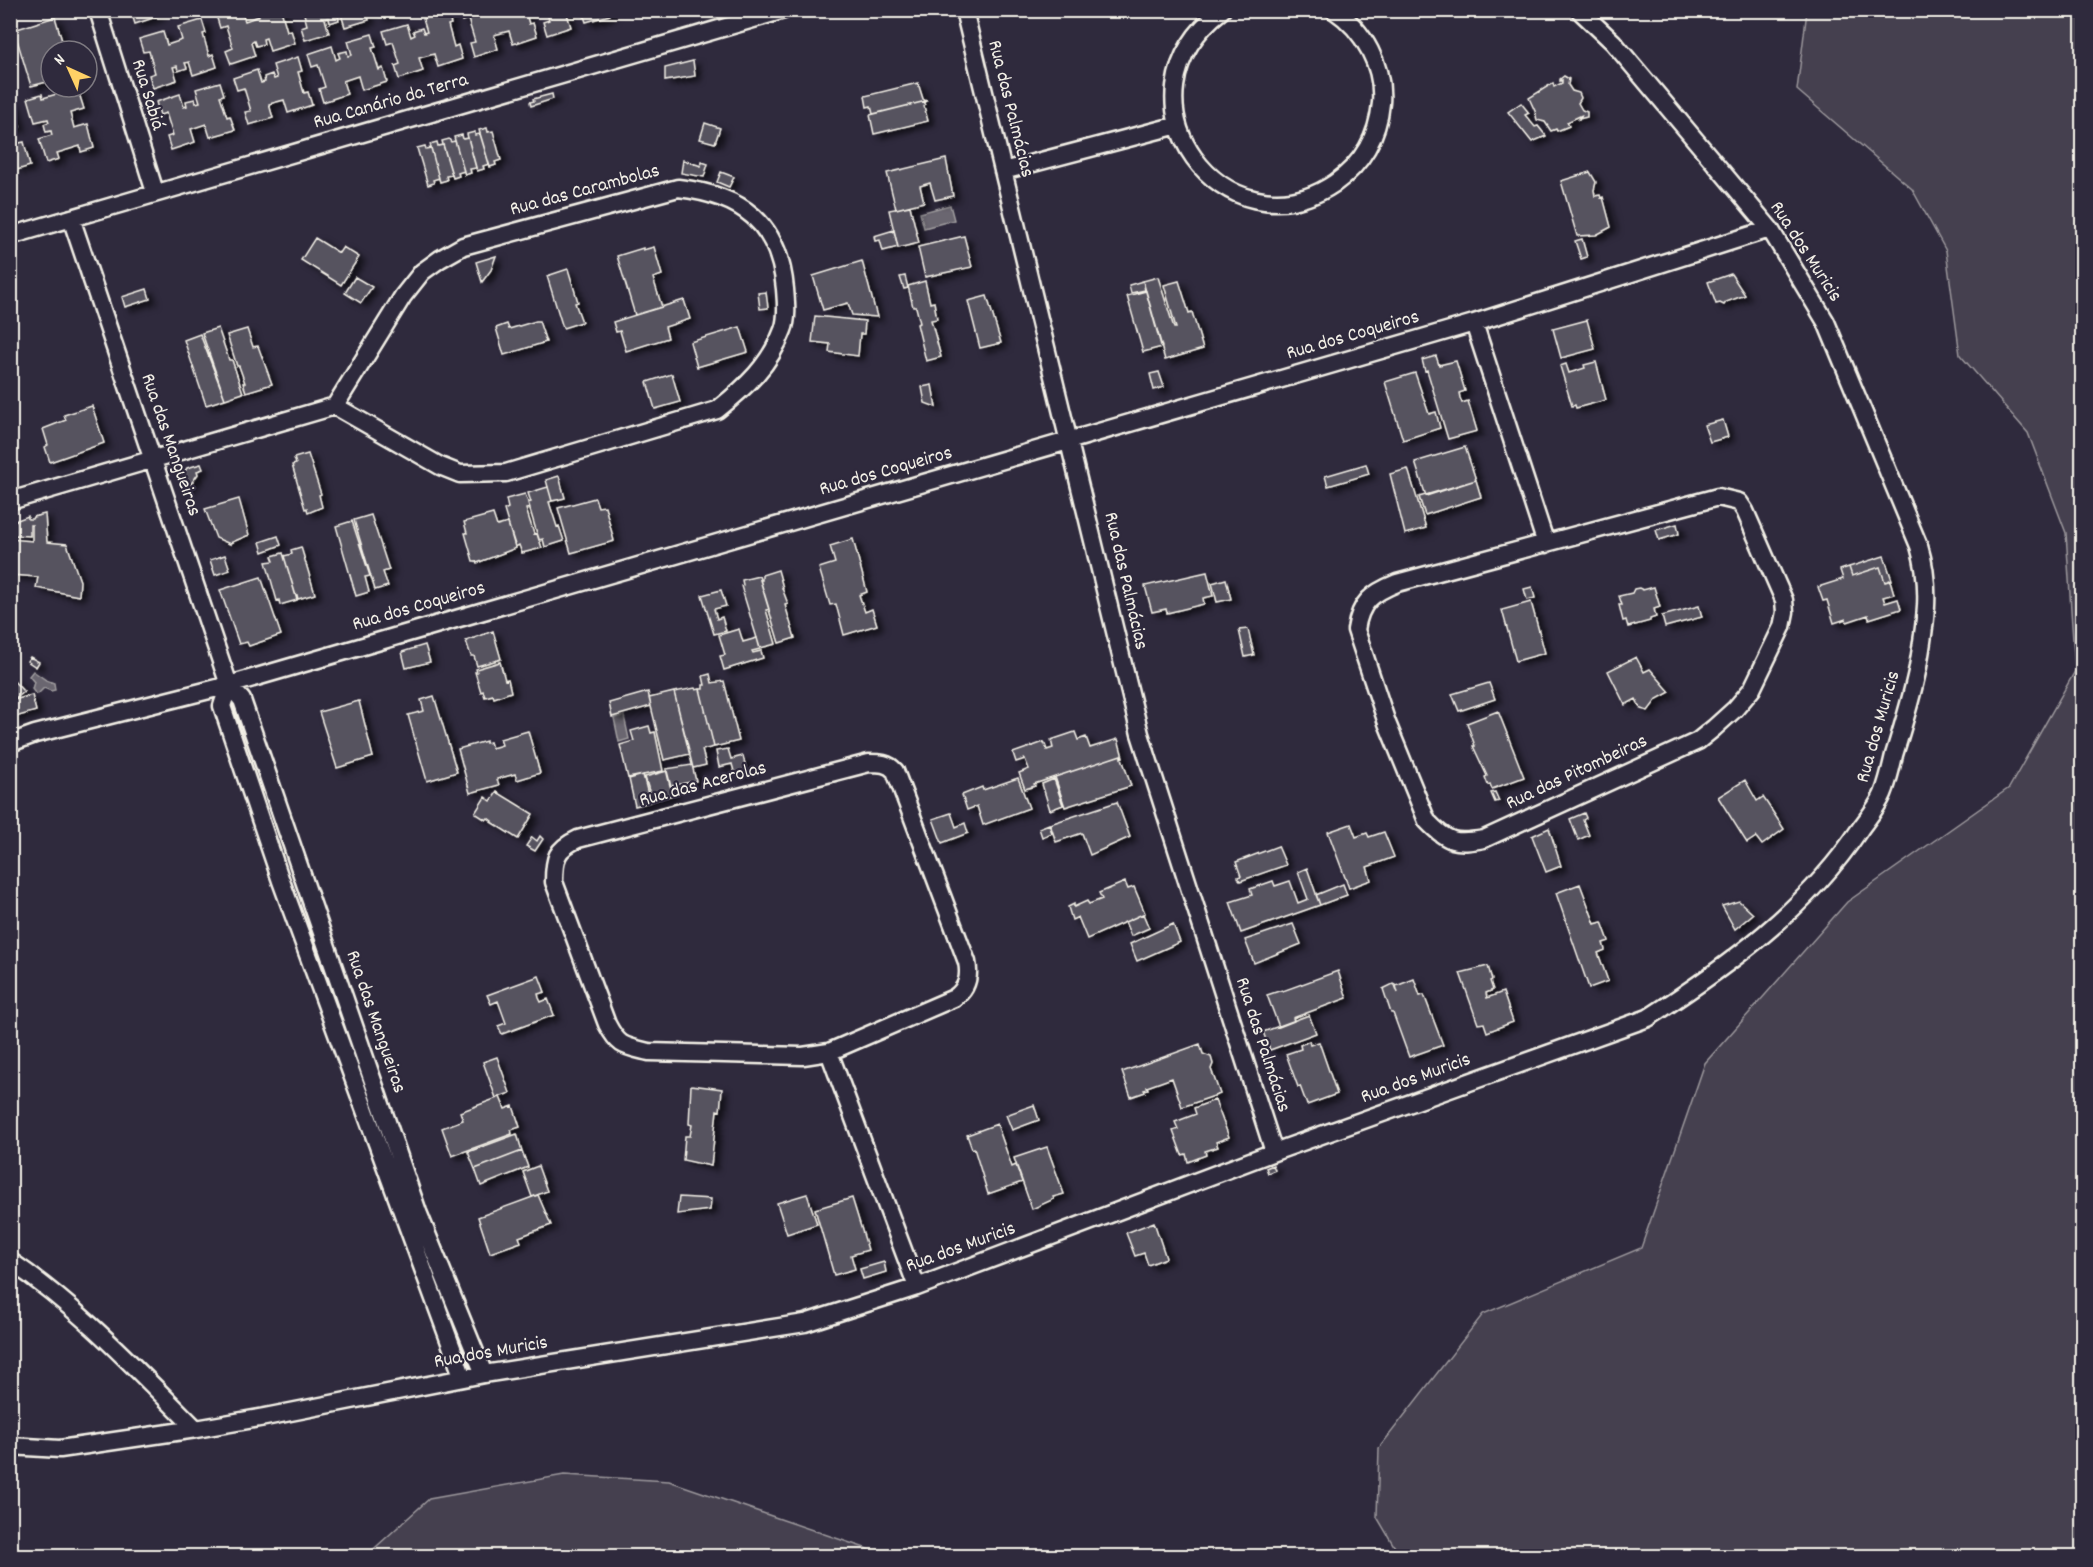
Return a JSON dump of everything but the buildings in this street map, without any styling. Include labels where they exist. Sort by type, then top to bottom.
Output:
[{"type":"street","name":"Rua Sabiá","points":[[98,10],[155,192]]},
{"type":"street","name":"Rua Canário da Terra","points":[[10,236],[784,10]]},
{"type":"street","name":"Rua das Palmácias","points":[[964,10],[1140,734],[1274,1152]]},
{"type":"street","points":[[1222,10],[1194,36],[1181,61],[1174,88],[1174,106],[1184,142],[1193,158],[1205,172],[1236,192],[1253,199],[1291,200],[1326,189],[1355,166],[1366,151],[1379,116],[1380,79],[1375,61],[1356,30],[1334,10]]},
{"type":"street","name":"Rua dos Muricis","points":[[10,1446],[60,1449],[196,1429],[484,1374],[805,1323],[917,1287],[1274,1152],[1648,1018],[1700,984],[1748,948],[1802,901],[1849,846],[1882,796],[1913,694],[1926,621],[1928,594],[1925,567],[1919,546],[1826,322],[1770,229],[1613,42],[1579,10]]},
{"type":"street","points":[[1003,171],[1178,125]]},
{"type":"street","name":"Rua das Carambolas","points":[[678,188],[727,200],[754,216],[772,238],[781,263],[786,308],[784,328],[772,354],[756,376],[717,410],[506,473],[460,474],[440,466],[335,406],[403,296],[422,272],[440,258],[463,246],[678,188]]},
{"type":"street","name":"Rua das Mangueiras","points":[[71,218],[229,685],[242,700],[418,1212],[484,1374]]},
{"type":"street","name":"Rua dos Coqueiros","points":[[10,743],[35,734],[229,685],[1474,323],[1770,229]]},
{"type":"street","points":[[1474,323],[1546,544]]},
{"type":"street","points":[[10,501],[335,406]]},
{"type":"street","name":"Rua das Pitombeiras","points":[[1718,497],[1739,502],[1784,600],[1785,612],[1782,627],[1752,689],[1735,709],[1698,741],[1484,839],[1461,843],[1443,836],[1427,821],[1387,723],[1356,630],[1358,614],[1366,601],[1378,590],[1546,544],[1710,498],[1718,497]]},
{"type":"street","name":"Rua das Mangueiras","points":[[229,685],[222,706],[281,881],[463,1378]]},
{"type":"street","name":"Rua das Acerolas","points":[[869,763],[891,766],[895,771],[969,972],[961,993],[954,998],[830,1052],[803,1056],[649,1052],[629,1048],[616,1041],[607,1024],[554,882],[554,866],[564,846],[578,839],[869,763]]},
{"type":"street","points":[[281,881],[302,874]]},
{"type":"street","points":[[830,1052],[917,1287]]},
{"type":"street","points":[[10,1261],[46,1285],[95,1328],[196,1429]]},
{"type":"shaded area","points":[[1807,11],[2082,11],[2082,1556],[1400,1556],[1377,1517],[1379,1448],[1483,1314],[1641,1248],[1705,1063],[1847,902],[2009,788],[2075,671],[2066,533],[2028,433],[1960,355],[1946,251],[1912,189],[1797,90]]},
{"type":"shaded area","points":[[950,205],[954,220],[924,228],[920,213]]},
{"type":"shaded area","points":[[33,671],[54,683],[55,690],[44,688],[38,694],[35,693],[32,689],[34,682],[29,676]]},
{"type":"shaded area","points":[[624,716],[629,739],[619,742],[614,718]]},
{"type":"shaded area","points":[[564,1475],[669,1481],[865,1548],[881,1556],[366,1556],[429,1499]]}]
